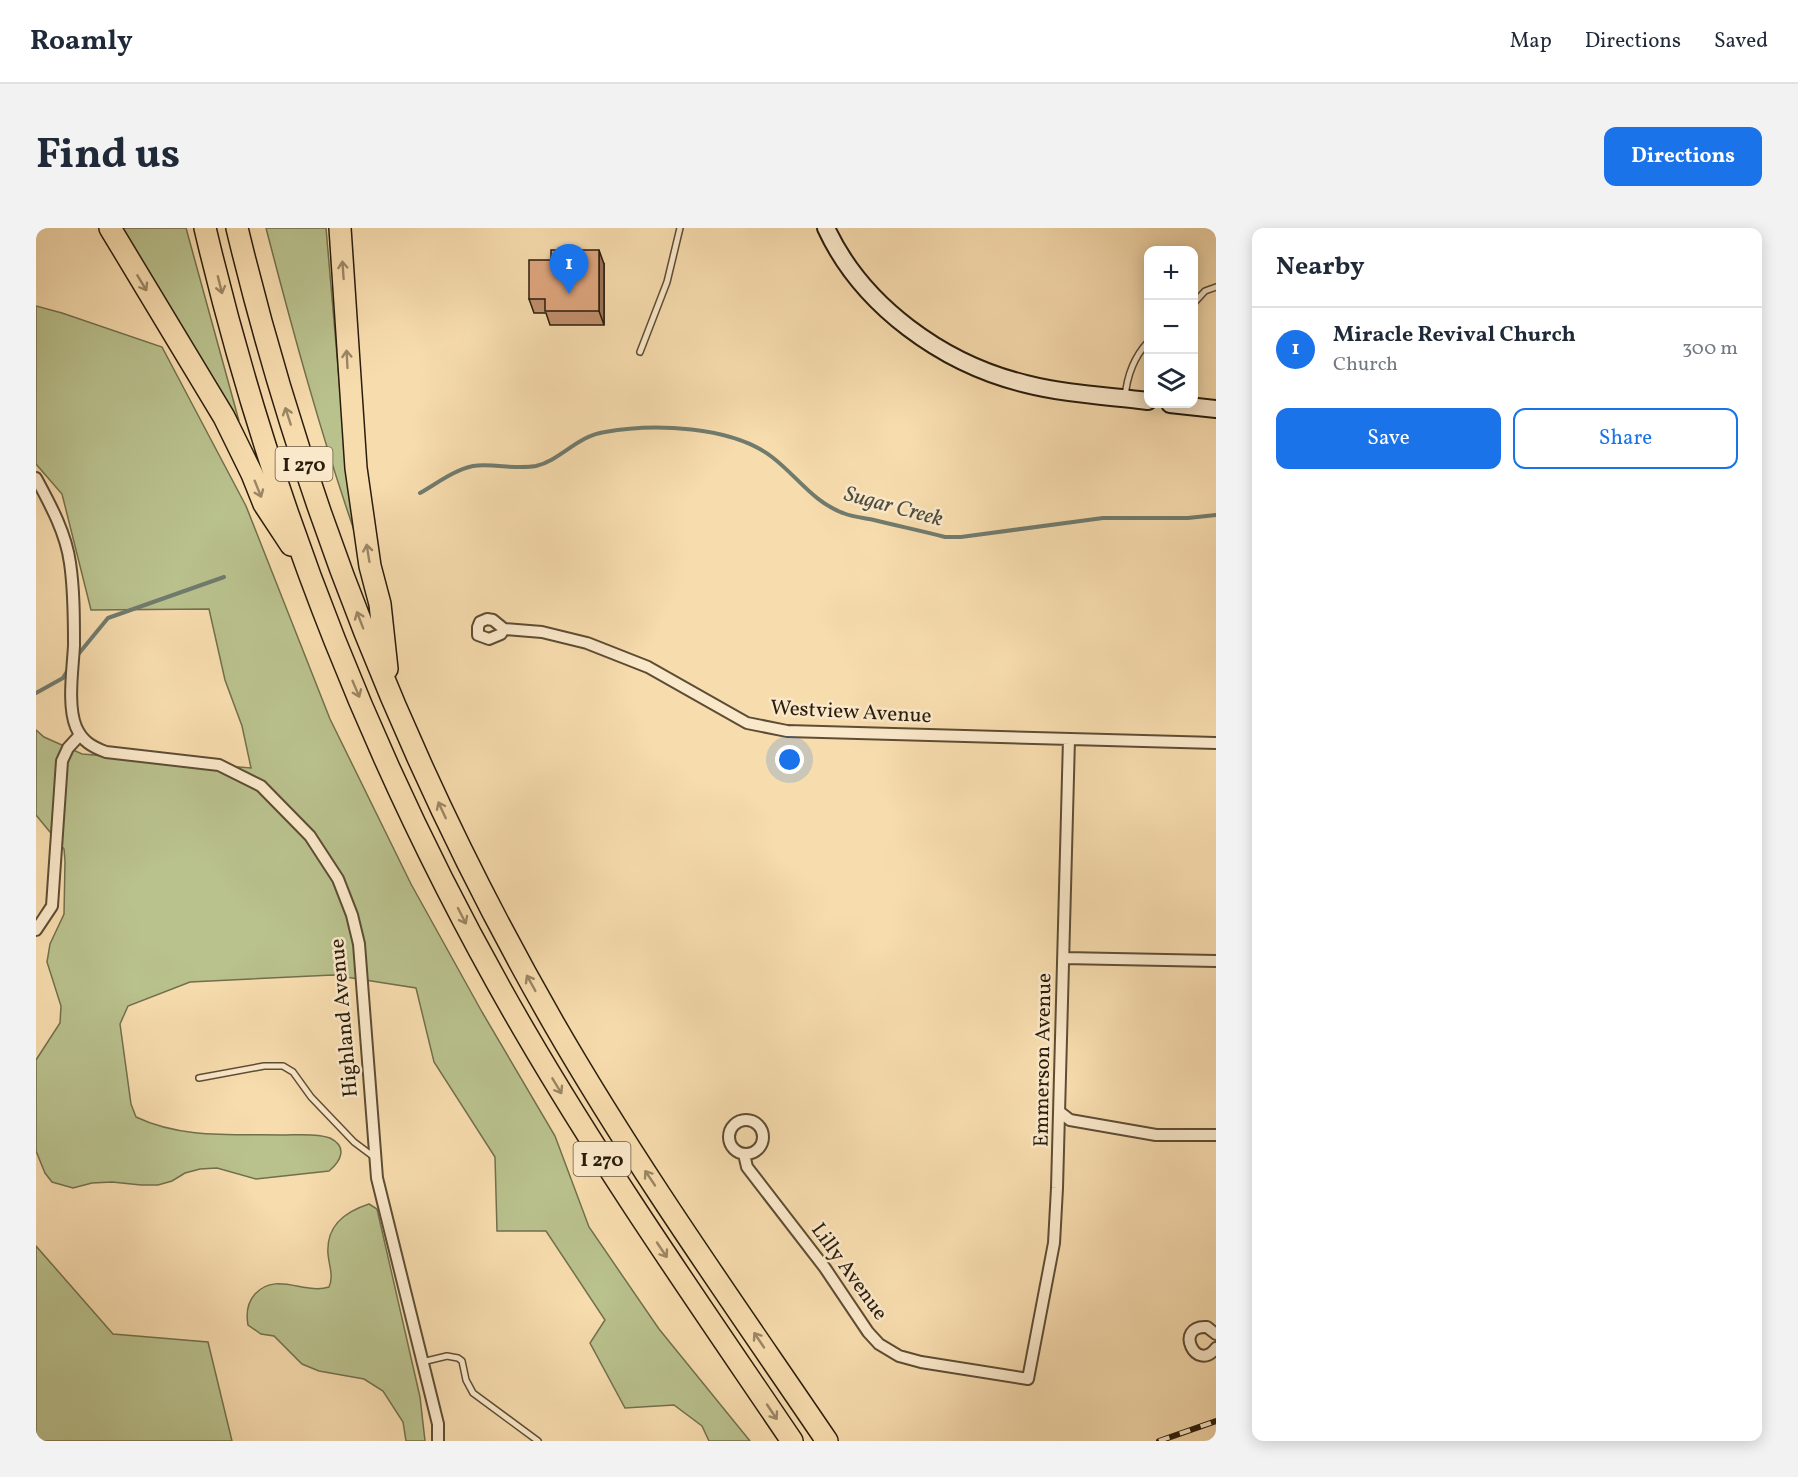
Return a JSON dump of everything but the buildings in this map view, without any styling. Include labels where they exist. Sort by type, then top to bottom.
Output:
[{"type":"highway","name":"I 270","points":[[206,228],[257,416],[311,577],[341,655],[435,864],[497,983],[588,1136],[792,1441]]},
{"type":"highway","name":"I 270","points":[[237,228],[266,342],[303,461],[347,587],[390,693],[468,864],[557,1029],[621,1134],[827,1441]]},
{"type":"highway","points":[[339,228],[356,468],[370,566],[380,604],[390,693]]},
{"type":"highway","points":[[109,230],[224,417],[264,504],[311,577]]},
{"type":"main road","points":[[826,228],[851,270],[874,296],[898,320],[940,350],[982,370],[1026,384],[1144,400]]},
{"type":"main road","points":[[1198,407],[1216,409]]},
{"type":"street","points":[[36,478],[65,542],[70,561],[74,604],[73,716],[80,735],[68,748],[62,761],[52,906],[36,930]]},
{"type":"street","name":"Westview Avenue","points":[[504,629],[542,632],[587,643],[648,667],[747,723],[787,731],[1216,743]]},
{"type":"street","name":"Highland Avenue","points":[[80,735],[91,747],[106,752],[219,765],[261,786],[310,836],[338,879],[352,915],[359,944],[377,1178],[438,1424],[438,1441]]},
{"type":"street","name":"Emmerson Avenue","points":[[1028,1379],[1053,1244],[1061,1113],[1069,739]]},
{"type":"street","points":[[1064,958],[1216,961]]},
{"type":"street","points":[[1061,1113],[1070,1120],[1156,1135],[1216,1135]]},
{"type":"street","name":"Lilly Avenue","points":[[744,1154],[747,1167],[825,1268],[867,1332],[879,1344],[898,1356],[921,1362],[1028,1379]]},
{"type":"street","points":[[1214,1328],[1198,1328],[1191,1334],[1189,1343],[1193,1351],[1202,1355],[1211,1353],[1216,1348]]},
{"type":"lane","points":[[640,352],[667,282],[680,228]]},
{"type":"lane","points":[[1197,300],[1206,291],[1216,287]]},
{"type":"lane","points":[[1125,398],[1127,381],[1144,347]]},
{"type":"lane","points":[[199,1078],[276,1064],[283,1066],[293,1072],[311,1097],[354,1142],[375,1158]]},
{"type":"lane","points":[[422,1362],[447,1356],[458,1358],[462,1361],[466,1380],[473,1393],[538,1441]]},
{"type":"green space","points":[[121,228],[186,228],[239,421]]},
{"type":"green space","points":[[266,228],[326,228],[347,472],[356,536],[308,383]]},
{"type":"green space","points":[[36,306],[162,347],[246,506],[330,719],[411,884],[482,1012],[555,1136],[589,1227],[659,1329],[750,1441],[709,1441],[702,1426],[674,1405],[625,1408],[590,1343],[605,1320],[546,1231],[497,1231],[495,1157],[434,1062],[416,988],[333,975],[190,982],[128,1006],[120,1024],[131,1104],[136,1117],[171,1129],[208,1134],[325,1136],[336,1142],[341,1150],[337,1163],[329,1171],[256,1179],[217,1168],[200,1169],[158,1185],[112,1182],[92,1183],[73,1188],[52,1182],[45,1173],[36,1151],[36,1060],[60,1023],[61,1006],[47,962],[50,944],[64,914],[65,861],[64,849],[36,815],[36,730],[44,737],[82,754],[251,768],[242,726],[225,680],[209,609],[91,610],[62,494],[36,464]]},
{"type":"green space","points":[[369,1204],[377,1209],[420,1397],[425,1441],[406,1441],[403,1422],[383,1391],[364,1379],[319,1371],[302,1364],[274,1336],[261,1334],[248,1325],[247,1313],[250,1301],[263,1287],[281,1284],[320,1289],[329,1287],[331,1275],[328,1244],[330,1236],[338,1222],[345,1216]]},
{"type":"green space","points":[[36,1246],[113,1334],[208,1342],[232,1441],[36,1441]]},
{"type":"waterway","name":"Sugar Creek","points":[[420,493],[452,474],[473,466],[520,467],[545,463],[595,434],[624,429],[668,428],[714,433],[755,447],[781,464],[823,502],[843,513],[945,537],[961,537],[1103,518],[1188,518],[1216,515]]},
{"type":"waterway","name":"Sugar Creek","points":[[76,657],[108,618],[224,577]]},
{"type":"waterway","name":"Sugar Creek","points":[[36,693],[63,678],[69,668]]},
{"type":"railway","points":[[1159,1441],[1216,1421]]},
{"type":"place","name":"Miracle Revival Church","points":[[569,294]]}]
